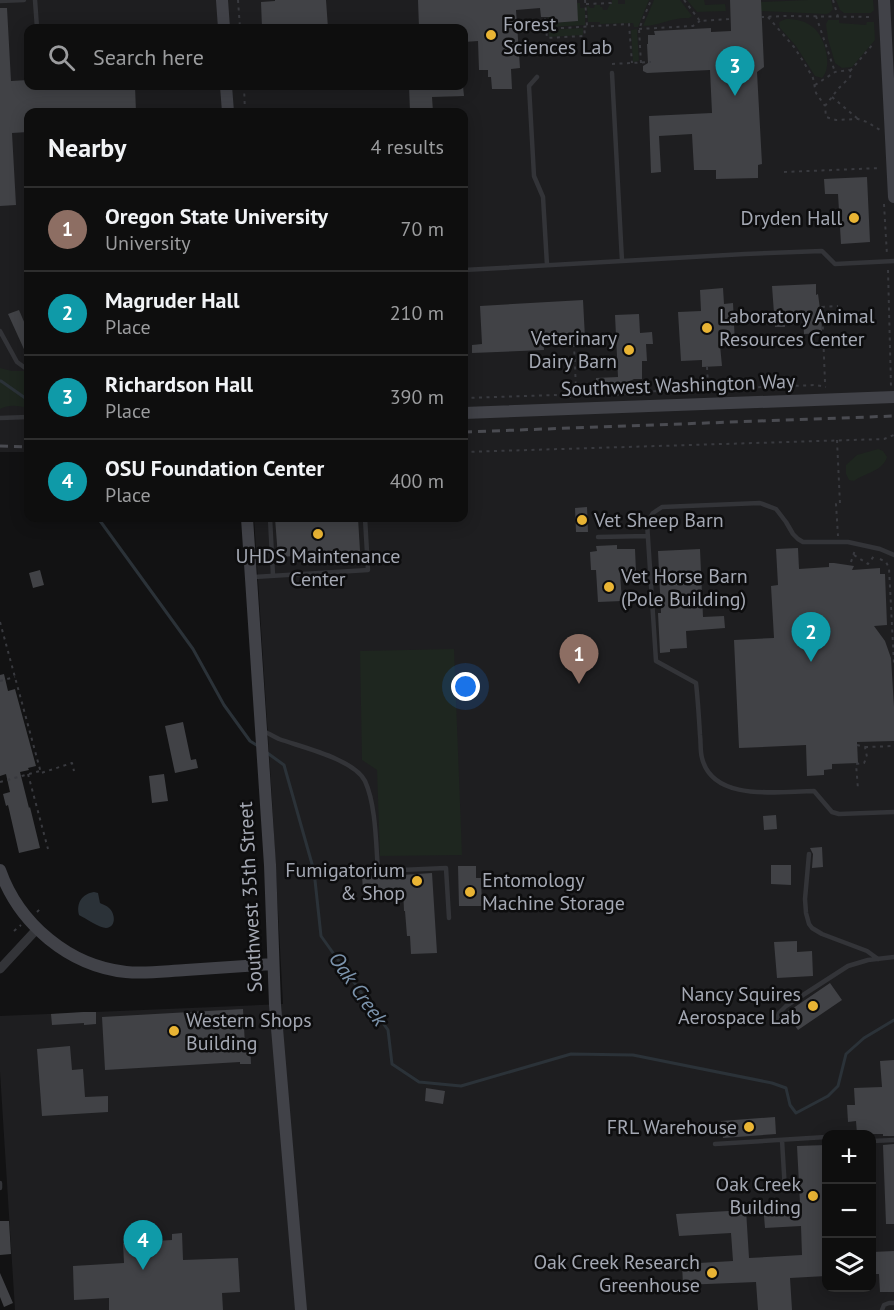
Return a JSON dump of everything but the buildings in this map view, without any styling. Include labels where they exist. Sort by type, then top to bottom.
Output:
[{"type":"street","points":[[222,0],[224,24]]},
{"type":"street","points":[[884,0],[894,196]]},
{"type":"street","points":[[226,90],[228,108]]},
{"type":"street","name":"Southwest Washington Way","points":[[468,413],[894,397]]},
{"type":"street","name":"Southwest 35th Street","points":[[247,522],[270,865],[273,964],[301,1310]]},
{"type":"street","points":[[0,870],[15,900],[37,929],[86,962],[126,972],[273,964]]},
{"type":"street","points":[[0,969],[37,929]]},
{"type":"lane","points":[[0,1],[24,0]]},
{"type":"lane","points":[[35,0],[37,24]]},
{"type":"lane","points":[[612,73],[622,261]]},
{"type":"lane","points":[[537,77],[530,86],[534,176],[543,196],[547,265]]},
{"type":"lane","points":[[468,270],[822,251],[835,264],[894,261]]},
{"type":"lane","points":[[0,331],[17,362],[24,367]]},
{"type":"lane","points":[[0,418],[24,417]]},
{"type":"lane","points":[[894,555],[855,543],[803,542],[793,534],[776,508],[753,502],[662,507],[653,513],[647,523],[656,661],[696,683],[702,758],[707,771],[722,784],[739,791],[814,791],[832,812],[839,814],[894,812]]},
{"type":"lane","points":[[270,522],[273,576]]},
{"type":"lane","points":[[250,578],[368,570],[365,522]]},
{"type":"lane","points":[[598,537],[648,536]]},
{"type":"lane","points":[[260,735],[278,738],[332,757],[360,774],[370,797],[378,871],[446,868],[449,918]]},
{"type":"lane","points":[[809,854],[805,899],[809,924],[822,934],[867,951],[878,959]]},
{"type":"lane","points":[[776,1022],[779,1013],[786,1006],[848,966],[868,960],[894,957]]},
{"type":"lane","points":[[715,1144],[822,1137]]},
{"type":"lane","points":[[782,1140],[785,1191]]},
{"type":"lane","points":[[876,1141],[894,1140]]},
{"type":"lane","points":[[0,1183],[0,1188]]},
{"type":"lane","points":[[882,1310],[884,1305],[894,1303]]},
{"type":"path","points":[[238,0],[240,24]]},
{"type":"path","points":[[545,18],[546,38],[584,36],[585,0]]},
{"type":"path","points":[[586,4],[611,3],[611,0]]},
{"type":"path","points":[[641,63],[639,29],[651,0]]},
{"type":"path","points":[[684,0],[700,21]]},
{"type":"path","points":[[833,0],[838,17]]},
{"type":"path","points":[[816,16],[835,72]]},
{"type":"path","points":[[761,17],[875,17]]},
{"type":"path","points":[[768,17],[798,54],[813,78],[816,93],[825,106],[826,117],[836,120],[858,119],[881,130]]},
{"type":"path","points":[[639,29],[693,26],[700,21],[731,19]]},
{"type":"path","points":[[546,29],[629,24],[632,63]]},
{"type":"path","points":[[825,106],[850,77],[852,72],[850,71],[876,41]]},
{"type":"path","points":[[612,64],[651,62]]},
{"type":"path","points":[[815,85],[835,72],[850,71]]},
{"type":"path","points":[[244,90],[245,108]]},
{"type":"path","points":[[832,97],[858,119]]},
{"type":"path","points":[[784,172],[892,167]]},
{"type":"path","points":[[825,382],[822,307],[838,306]]},
{"type":"path","points":[[574,344],[576,389]]},
{"type":"path","points":[[707,367],[708,384]]},
{"type":"path","points":[[883,386],[894,384]]},
{"type":"path","points":[[611,396],[635,392],[816,385],[830,388]]},
{"type":"path","points":[[468,398],[555,395],[578,397]]},
{"type":"path","points":[[468,452],[885,438],[894,435]]},
{"type":"path","points":[[852,562],[855,543]]},
{"type":"path","points":[[854,555],[868,564],[873,556]]},
{"type":"path","points":[[0,622],[40,771]]},
{"type":"path","points":[[0,681],[15,677]]},
{"type":"path","points":[[857,745],[894,746]]},
{"type":"path","points":[[858,789],[856,764],[866,761],[865,747]]},
{"type":"path","points":[[0,782],[72,763],[74,771]]},
{"type":"path","points":[[28,774],[48,849]]},
{"type":"shaded area","points":[[0,0],[894,0],[894,1310],[15,1310],[0,1072],[0,1016],[283,1004],[254,522],[468,522],[468,108],[24,108],[24,452],[0,452]]},
{"type":"shaded area","points":[[612,0],[618,0],[618,4],[625,4],[625,0],[649,0],[638,27],[634,27],[633,23],[588,22],[587,6],[594,8],[595,5],[600,5],[603,10],[607,10]]},
{"type":"shaded area","points":[[654,0],[680,0],[692,16],[643,26]]},
{"type":"shaded area","points":[[687,0],[704,0],[705,5],[725,4],[726,11],[697,12]]},
{"type":"shaded area","points":[[831,0],[833,9],[826,14],[761,11],[761,2]]},
{"type":"shaded area","points":[[836,0],[873,0],[874,10],[871,13],[844,13],[840,10]]},
{"type":"shaded area","points":[[577,3],[580,3],[580,8],[585,8],[585,25],[549,27],[548,11],[551,10],[552,23],[577,21]]},
{"type":"shaded area","points":[[786,19],[805,22],[818,33],[824,45],[827,60],[827,67],[822,78],[815,76],[796,46],[780,28],[779,23]]},
{"type":"shaded area","points":[[828,20],[866,25],[867,22],[874,22],[875,40],[852,67],[842,68],[835,63],[828,39],[826,24]]},
{"type":"shaded area","points":[[583,28],[583,35],[549,37],[549,30]]},
{"type":"shaded area","points":[[637,29],[639,61],[633,62],[631,30]]},
{"type":"shaded area","points":[[0,368],[24,371],[24,407],[11,406],[0,409]]},
{"type":"shaded area","points":[[878,449],[883,451],[887,457],[882,466],[854,481],[849,480],[846,465],[857,455]]},
{"type":"shaded area","points":[[454,649],[462,855],[380,856],[377,770],[362,760],[360,651]]},
{"type":"shaded area","points":[[94,892],[98,893],[100,903],[113,913],[114,920],[110,927],[100,926],[79,915],[78,907],[81,900]]},
{"type":"waterway","name":"Oak Creek","points":[[0,381],[24,397]]},
{"type":"waterway","name":"Oak Creek","points":[[101,522],[193,649],[224,705],[250,741],[258,746]]},
{"type":"waterway","name":"Oak Creek","points":[[266,752],[284,765],[314,871],[321,936],[388,1030],[392,1064],[419,1082],[461,1086],[571,1054],[633,1055],[772,1083],[786,1088],[790,1105],[796,1113],[828,1096],[838,1086],[846,1054],[864,1038],[894,1020]]},
{"type":"railway","points":[[468,432],[894,416]]},
{"type":"railway","points":[[0,446],[24,447]]},
{"type":"place","name":"Forest Sciences Lab","points":[[491,35]]},
{"type":"place","name":"Richardson Hall","points":[[735,96]]},
{"type":"place","name":"Dryden Hall","points":[[854,218]]},
{"type":"place","name":"Laboratory Animal Resources Center","points":[[707,328]]},
{"type":"place","name":"Veterinary Dairy Barn","points":[[629,350]]},
{"type":"place","name":"Vet Sheep Barn","points":[[582,520]]},
{"type":"place","name":"UHDS Maintenance Center","points":[[318,534]]},
{"type":"place","name":"Vet Horse Barn (Pole Building)","points":[[609,587]]},
{"type":"place","name":"Magruder Hall","points":[[811,662]]},
{"type":"place","name":"Oregon State University","points":[[579,684]]},
{"type":"place","name":"Fumigatorium & Shop","points":[[417,881]]},
{"type":"place","name":"Entomology Machine Storage","points":[[470,892]]},
{"type":"place","name":"Nancy Squires Aerospace Lab","points":[[813,1006]]},
{"type":"place","name":"Western Shops Building","points":[[174,1031]]},
{"type":"place","name":"FRL Warehouse","points":[[749,1127]]},
{"type":"place","name":"Oak Creek Building","points":[[813,1196]]},
{"type":"place","name":"OSU Foundation Center","points":[[143,1270]]},
{"type":"place","name":"Oak Creek Research Greenhouse","points":[[712,1273]]}]
